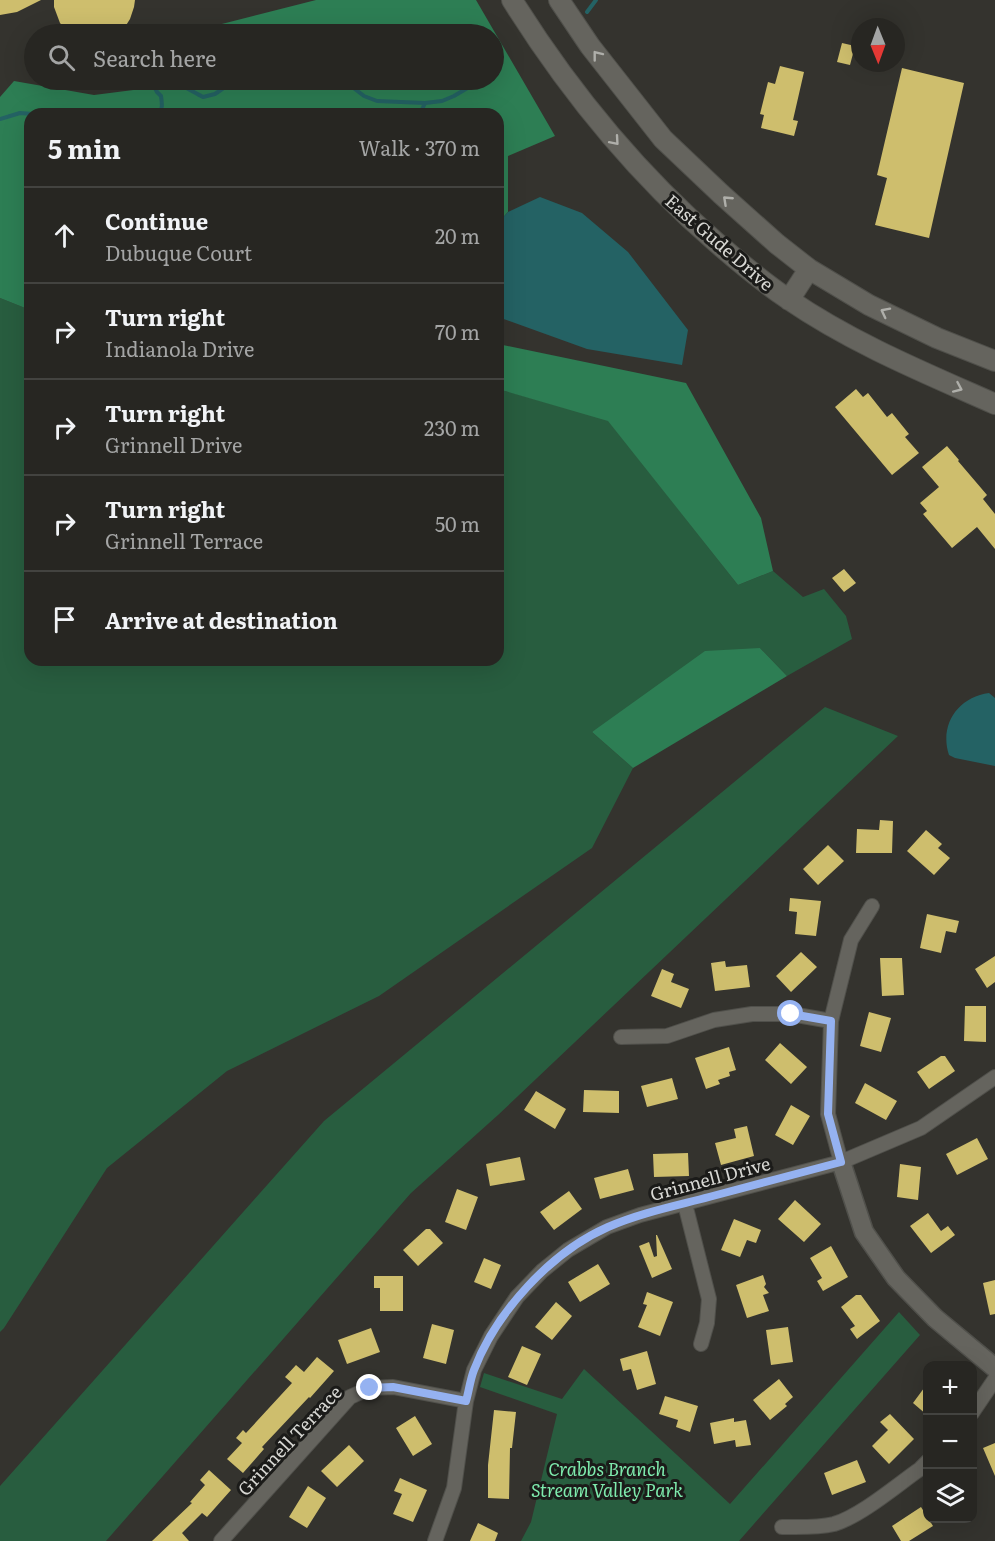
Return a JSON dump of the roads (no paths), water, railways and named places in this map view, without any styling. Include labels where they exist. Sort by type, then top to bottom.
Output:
[{"type":"main road","name":"East Gude Drive","points":[[512,0],[545,52],[579,98],[636,165],[679,209],[731,255],[789,300],[826,322],[891,358],[995,404]]},
{"type":"main road","name":"East Gude Drive","points":[[559,0],[590,46],[663,139],[751,222],[809,269],[869,305],[937,338],[995,361]]},
{"type":"main road","points":[[789,300],[809,269]]},
{"type":"street","points":[[872,906],[851,939],[831,1021],[828,1114],[864,1232],[896,1278],[935,1318],[995,1368]]},
{"type":"street","points":[[621,1037],[667,1036],[714,1020],[752,1014],[791,1014],[831,1021]]},
{"type":"street","name":"Grinnell Drive","points":[[435,1541],[454,1488],[466,1401],[474,1370],[491,1336],[517,1297],[568,1250],[607,1227],[640,1215],[841,1162],[921,1128],[995,1077]]},
{"type":"street","points":[[685,1204],[709,1299],[707,1323],[701,1344]]},
{"type":"street","points":[[977,1406],[995,1379]]},
{"type":"street","name":"Grinnell Terrace","points":[[221,1541],[350,1397],[370,1388],[393,1387],[466,1401]]},
{"type":"street","points":[[782,1527],[834,1524],[856,1514],[923,1466]]},
{"type":"water","points":[[540,197],[582,213],[628,252],[688,330],[682,365],[587,349],[504,319],[504,216],[508,212]]},
{"type":"water","points":[[989,693],[995,698],[995,766],[949,755],[947,733],[954,714],[968,700]]},
{"type":"waterway","points":[[587,12],[596,0]]},
{"type":"waterway","points":[[156,90],[161,96],[161,108]]},
{"type":"waterway","points":[[191,90],[203,97],[221,90]]},
{"type":"waterway","points":[[356,90],[377,101],[425,103],[442,101],[464,90]]},
{"type":"waterway","points":[[423,108],[425,103]]},
{"type":"waterway","points":[[0,119],[24,113]]},
{"type":"park label","name":"Crabbs Branch Stream Valley Park","points":[[607,1478]]}]
